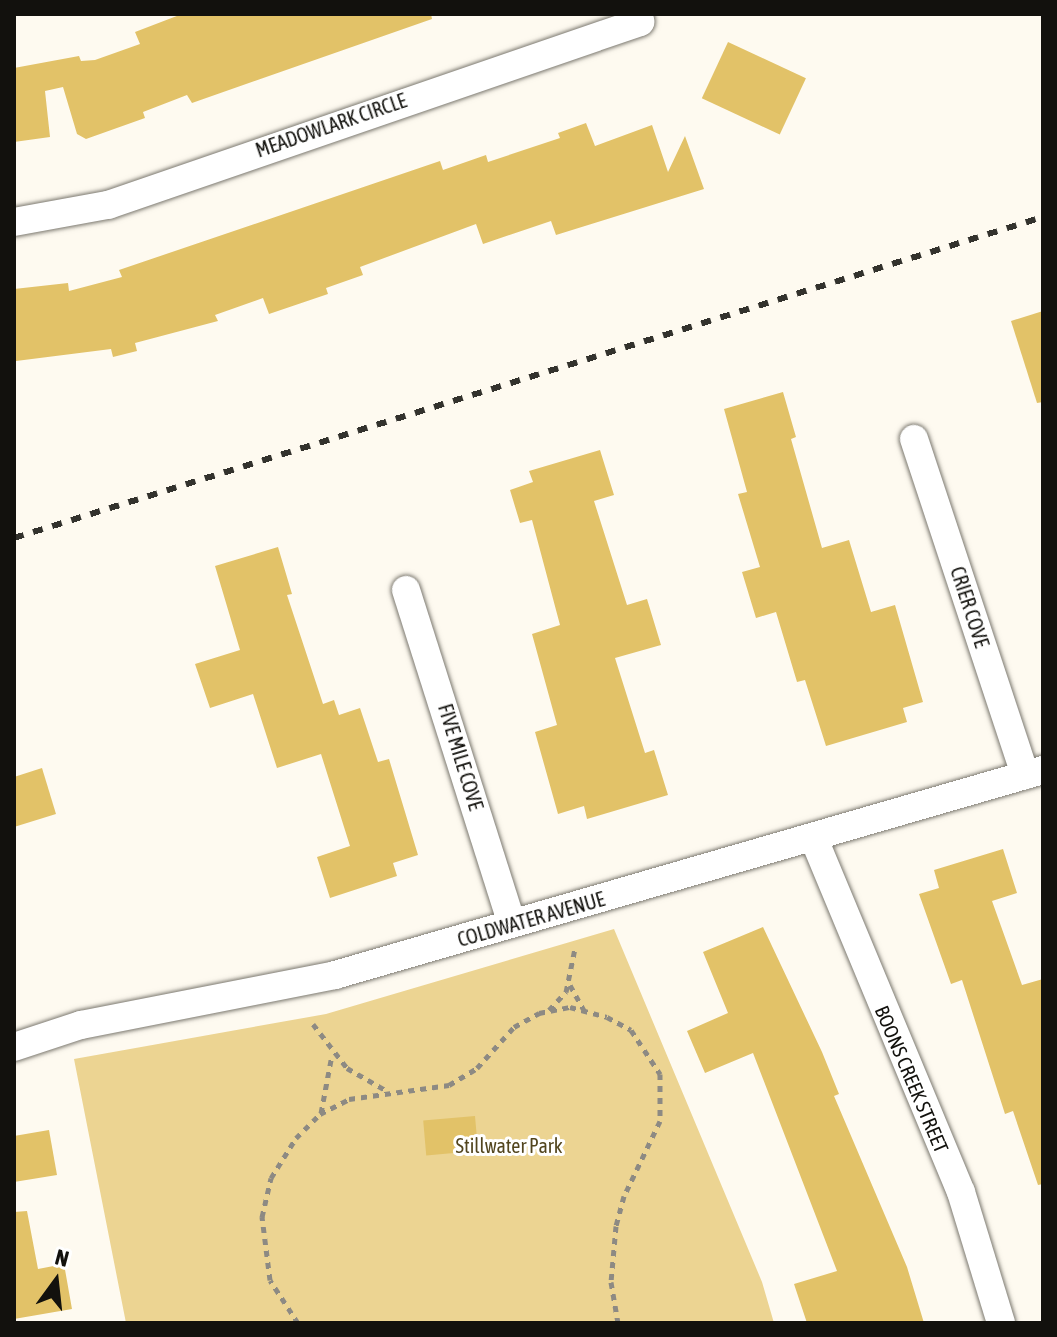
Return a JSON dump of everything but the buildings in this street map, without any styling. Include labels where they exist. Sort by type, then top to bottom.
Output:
[{"type":"street","name":"MEADOWLARK CIRCLE","points":[[14,222],[108,205],[640,22],[639,14]]},
{"type":"street","name":"CRIER COVE","points":[[914,439],[1034,772]]},
{"type":"street","name":"FIVE MILE COVE","points":[[406,590],[512,924]]},
{"type":"street","name":"COLDWATER AVENUE","points":[[14,1047],[81,1025],[335,975],[814,839],[1034,772]]},
{"type":"street","name":"BOONS CREEK STREET","points":[[814,839],[961,1192],[1001,1323]]},
{"type":"path","points":[[548,1011],[569,984],[575,948]]},
{"type":"path","points":[[569,984],[584,1010]]},
{"type":"path","points":[[298,1323],[270,1280],[262,1217],[282,1157],[320,1114],[349,1099],[388,1091],[449,1085],[477,1068],[514,1027],[548,1011],[584,1010],[607,1017],[639,1040],[660,1074],[663,1100],[660,1121],[624,1196],[616,1226],[611,1282],[618,1323]]},
{"type":"path","points":[[313,1024],[332,1055],[388,1091]]},
{"type":"path","points":[[320,1114],[332,1055]]},
{"type":"green space","name":"Stillwater Park","points":[[614,929],[762,1282],[774,1323],[126,1323],[74,1059],[326,1014]]},
{"type":"railway","points":[[14,538],[1043,217]]}]
